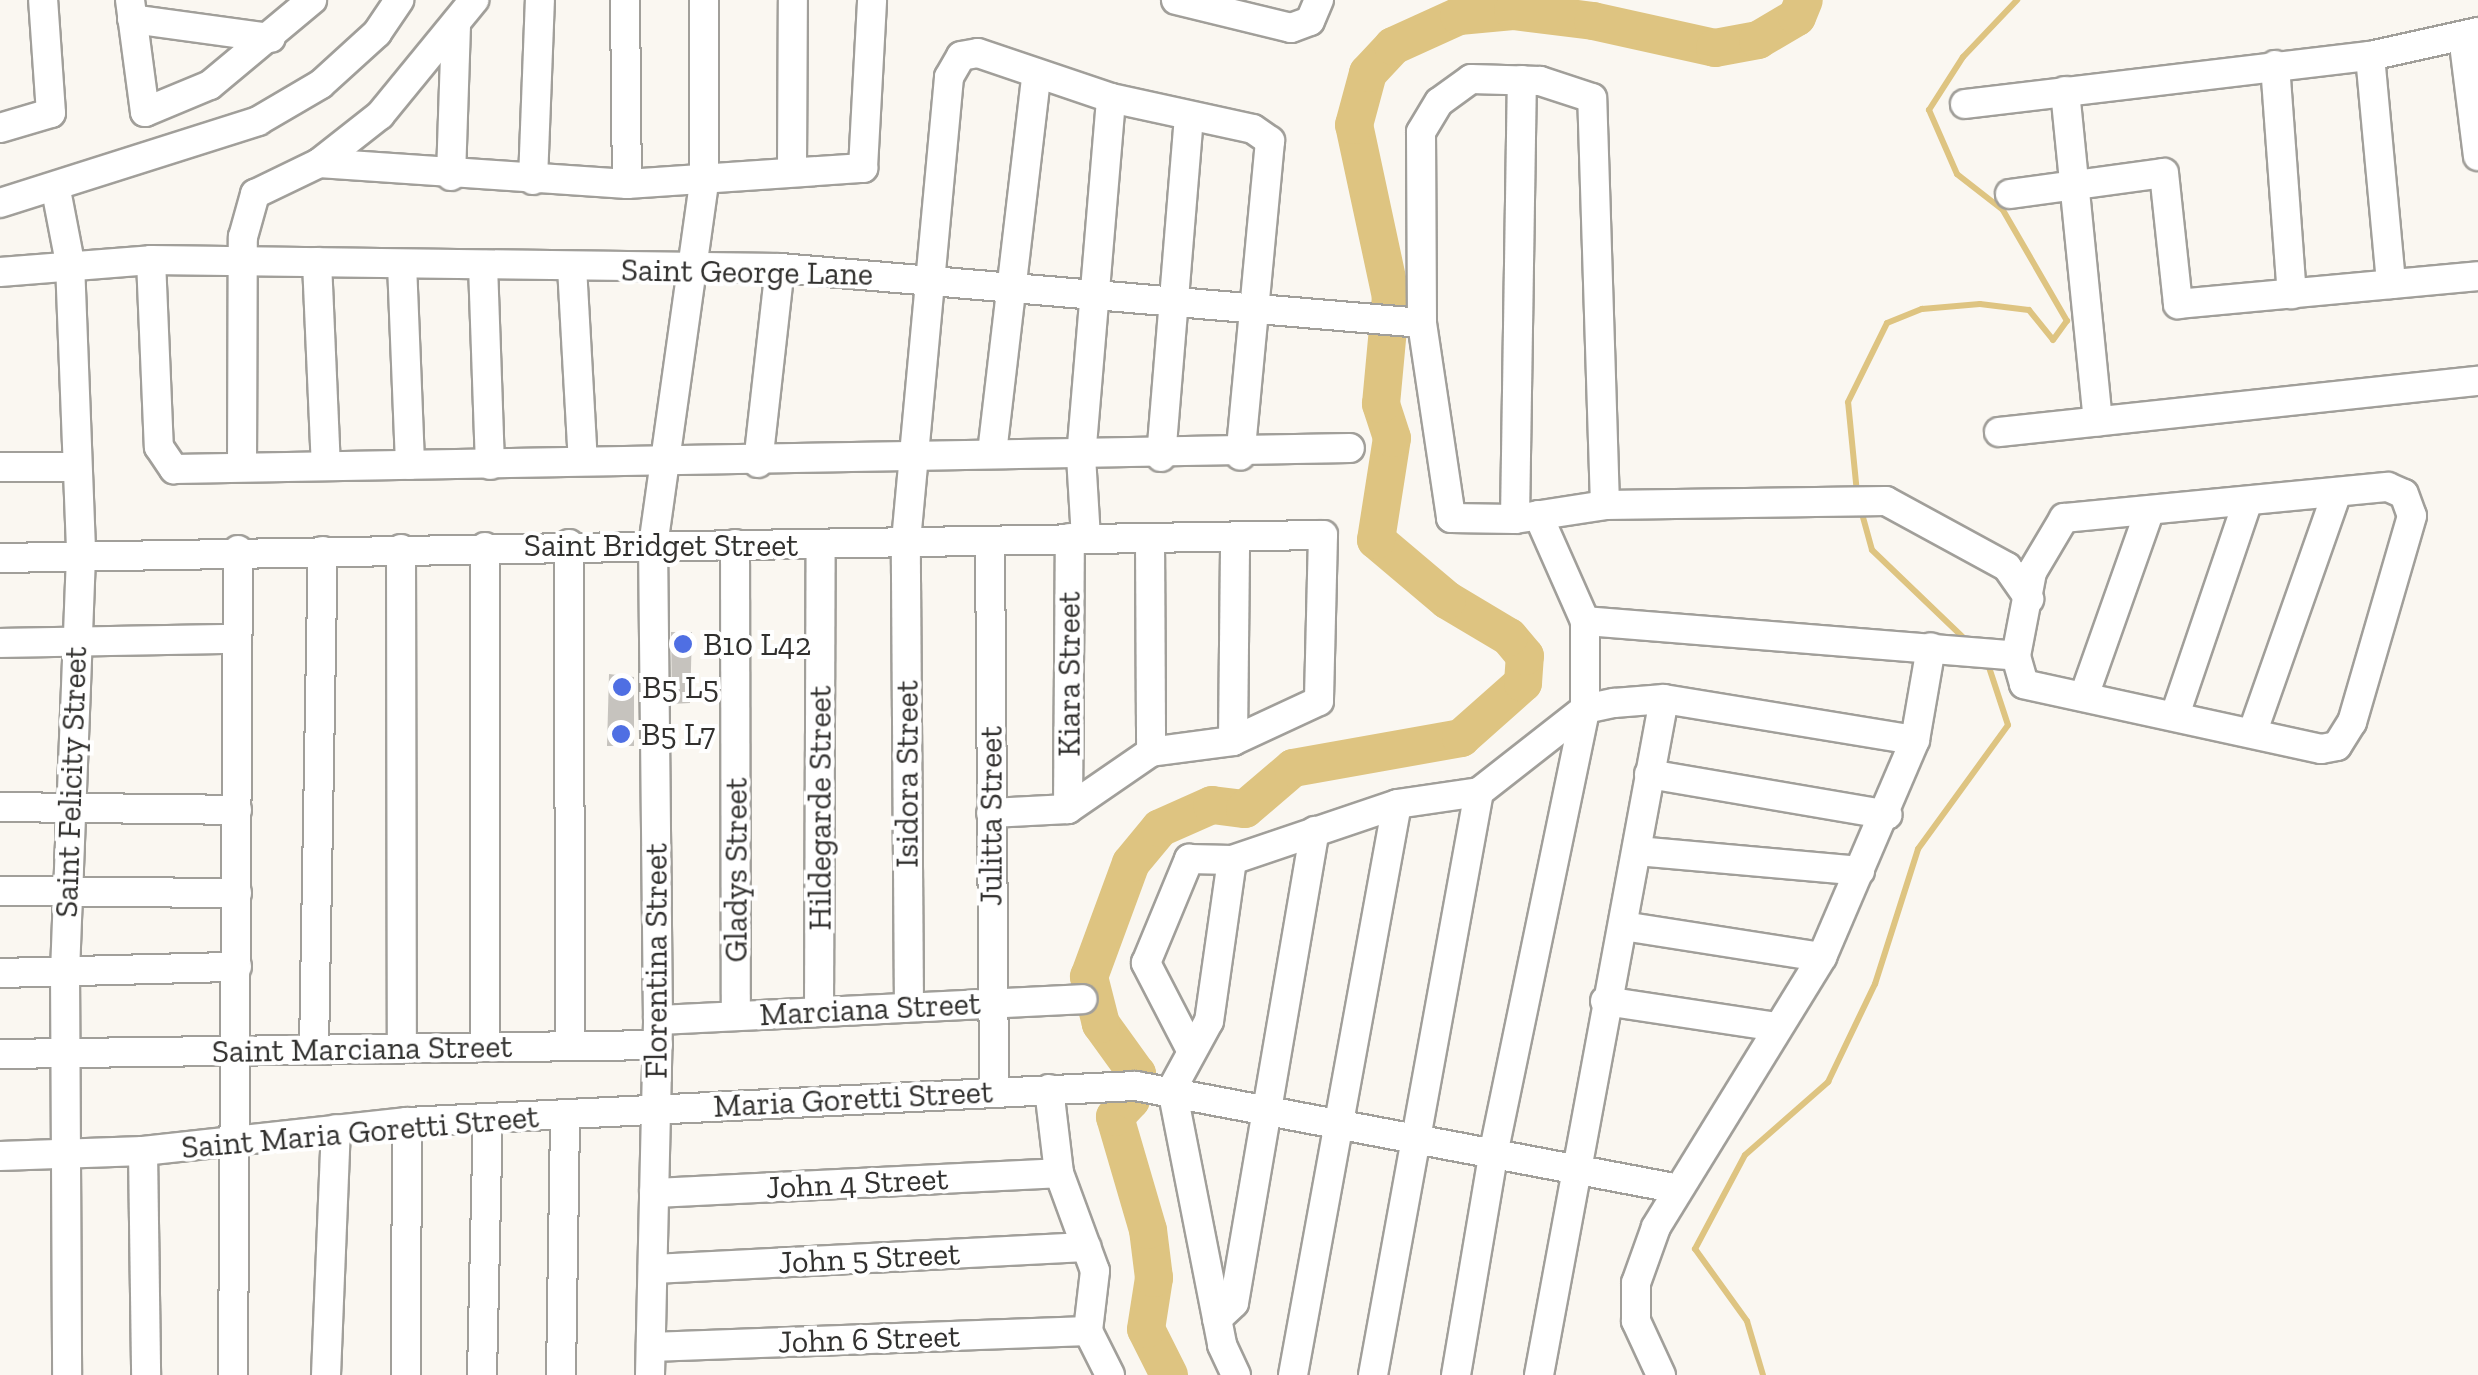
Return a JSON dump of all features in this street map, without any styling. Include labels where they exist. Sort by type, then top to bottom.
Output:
[{"type":"street","points":[[0,128],[51,113],[43,0]]},
{"type":"street","points":[[271,38],[131,10],[145,112],[210,85],[271,38],[312,0]]},
{"type":"street","points":[[0,203],[56,190],[258,121],[321,84],[377,33],[399,0]]},
{"type":"street","points":[[242,467],[244,260],[254,194],[319,163],[380,115],[474,0]]},
{"type":"street","points":[[533,180],[540,0]]},
{"type":"street","points":[[625,0],[627,184]]},
{"type":"street","name":"Florentina Street","points":[[650,1361],[658,1032],[654,546],[704,181],[704,0]]},
{"type":"street","points":[[792,168],[793,0]]},
{"type":"street","points":[[319,163],[451,176],[627,184],[704,181],[792,168],[863,168],[872,0]]},
{"type":"street","points":[[1176,0],[1291,28],[1310,20],[1319,0]]},
{"type":"street","points":[[451,176],[456,24]]},
{"type":"street","points":[[1964,104],[2370,56],[2470,34],[2478,156]]},
{"type":"street","name":"Isidora Street","points":[[909,1008],[906,541],[911,454],[950,71],[961,56],[978,53],[1036,76]]},
{"type":"street","points":[[2370,56],[2391,284]]},
{"type":"street","points":[[2275,65],[2292,294]]},
{"type":"street","points":[[992,453],[1036,76],[1189,117],[1253,128],[1270,141],[1240,456]]},
{"type":"street","points":[[1605,505],[1592,98],[1522,80],[1471,78],[1440,102],[1420,132],[1417,324],[1451,518],[1526,517],[1605,505],[1886,501],[2007,566],[2029,599]]},
{"type":"street","points":[[1456,1375],[1494,1150],[1585,709],[1585,621],[1526,517],[1522,80]]},
{"type":"street","points":[[2066,91],[2072,184],[2098,421]]},
{"type":"street","name":"Kiara Street","points":[[1068,810],[1081,457],[1111,98]]},
{"type":"street","points":[[1161,457],[1189,117]]},
{"type":"street","points":[[2010,194],[2164,173],[2178,304],[2478,276]]},
{"type":"street","name":"Saint Felicity Street","points":[[56,190],[70,264],[81,556],[65,970],[67,1375]]},
{"type":"street","points":[[152,260],[163,460],[174,469],[326,464],[758,462],[992,453],[1240,456],[1350,448]]},
{"type":"street","name":"Saint George Lane","points":[[0,272],[152,260],[692,270],[780,268],[1010,284],[1176,308],[1254,310],[1417,324]]},
{"type":"street","points":[[317,262],[326,464]]},
{"type":"street","points":[[402,264],[410,465]]},
{"type":"street","points":[[483,265],[490,465]]},
{"type":"street","points":[[572,268],[583,461]]},
{"type":"street","points":[[758,462],[780,268]]},
{"type":"street","points":[[1999,432],[2478,382]]},
{"type":"street","points":[[0,467],[77,467]]},
{"type":"street","points":[[2388,487],[2404,494],[2412,516],[2352,722],[2336,746],[2321,749],[2254,731],[2024,684],[2016,656],[2032,572],[2064,518],[2337,492],[2388,487]]},
{"type":"street","points":[[2254,731],[2337,492]]},
{"type":"street","points":[[2175,715],[2248,500]]},
{"type":"street","points":[[2084,696],[2150,510]]},
{"type":"street","name":"Saint Bridget Street","points":[[0,558],[569,544],[654,546],[1322,535],[1319,702],[1233,741]]},
{"type":"street","points":[[991,814],[1068,810],[1152,752],[1233,741],[1235,538]]},
{"type":"street","points":[[1150,539],[1152,752]]},
{"type":"street","name":"Julitta Street","points":[[990,541],[994,1091]]},
{"type":"street","points":[[569,544],[570,1046]]},
{"type":"street","name":"Gladys Street","points":[[735,544],[736,1016]]},
{"type":"street","name":"Hildegarde Street","points":[[820,1012],[821,544]]},
{"type":"street","points":[[484,1047],[485,547]]},
{"type":"street","points":[[401,549],[402,1048]]},
{"type":"street","points":[[232,1375],[230,1140],[237,1050],[238,550]]},
{"type":"street","points":[[314,1050],[323,552]]},
{"type":"street","points":[[1585,621],[2016,656]]},
{"type":"street","points":[[0,643],[238,640]]},
{"type":"street","points":[[1662,1375],[1636,1321],[1636,1283],[1674,1188],[1822,957],[1888,815],[1915,740],[1930,647]]},
{"type":"street","points":[[1190,1048],[1146,963],[1189,859],[1232,860],[1397,804],[1479,792],[1585,709],[1664,699],[1915,740]]},
{"type":"street","points":[[1540,1375],[1572,1164],[1638,851],[1664,699]]},
{"type":"street","points":[[1649,774],[1888,815]]},
{"type":"street","points":[[1373,1375],[1479,792]]},
{"type":"street","points":[[1294,1375],[1345,1122],[1397,804]]},
{"type":"street","points":[[0,807],[237,810]]},
{"type":"street","points":[[1217,1319],[1234,1303],[1314,831]]},
{"type":"street","points":[[1638,851],[1860,871]]},
{"type":"street","points":[[1232,860],[1209,1021],[1190,1048],[1172,1089],[1217,1319],[1236,1375]]},
{"type":"street","points":[[0,891],[237,893]]},
{"type":"street","points":[[1623,926],[1822,957]]},
{"type":"street","points":[[0,973],[237,967]]},
{"type":"street","name":"Marciana Street","points":[[658,1032],[736,1016],[1082,999]]},
{"type":"street","points":[[1604,1000],[1776,1026]]},
{"type":"street","name":"Saint Marciana Street","points":[[0,1054],[570,1046],[658,1032]]},
{"type":"street","name":"Maria Goretti Street","points":[[656,1110],[1136,1086],[1172,1089],[1572,1164],[1674,1188]]},
{"type":"street","points":[[1049,1088],[1059,1173],[1095,1271],[1088,1331],[1110,1375]]},
{"type":"street","name":"Saint Maria Goretti Street","points":[[0,1156],[144,1152],[407,1122],[656,1110]]},
{"type":"street","points":[[561,1375],[565,1114]]},
{"type":"street","points":[[482,1375],[488,1118]]},
{"type":"street","points":[[406,1375],[407,1122]]},
{"type":"street","points":[[326,1375],[336,1129]]},
{"type":"street","points":[[144,1152],[146,1375]]},
{"type":"street","name":"John 4 Street","points":[[654,1194],[1059,1173]]},
{"type":"street","name":"John 5 Street","points":[[652,1269],[1086,1247]]},
{"type":"street","name":"John 6 Street","points":[[650,1361],[1088,1331]]},
{"type":"building","points":[[671,632],[692,632],[690,703],[672,704]]},
{"type":"building","points":[[609,674],[634,677],[634,746],[607,746]]},
{"type":"waterway","points":[[1169,1375],[1146,1329],[1154,1278],[1148,1230],[1115,1117],[1131,1100],[1137,1074],[1101,1024],[1089,977],[1131,863],[1160,828],[1212,805],[1245,809],[1293,768],[1461,738],[1523,683],[1525,656],[1509,637],[1447,600],[1376,540],[1392,438],[1381,404],[1391,297],[1354,125],[1368,73],[1393,46],[1459,16],[1513,11],[1593,21],[1715,48],[1758,40],[1797,17],[1804,0]]},
{"type":"waterway","points":[[1857,493],[1848,402],[1887,323],[1922,309],[1980,304],[2029,310],[2053,340],[2067,321],[2003,210],[1957,174],[1929,110],[1963,57],[2017,0]]},
{"type":"waterway","points":[[1861,510],[1872,550],[1970,644]]},
{"type":"waterway","points":[[1763,1375],[1747,1321],[1695,1249],[1745,1155],[1828,1082],[1875,984],[1918,849],[2008,725],[1988,664]]},
{"type":"place","name":"B10 L42","points":[[683,644]]},
{"type":"place","name":"B5 L5","points":[[622,687]]},
{"type":"place","name":"B5 L7","points":[[621,734]]}]
